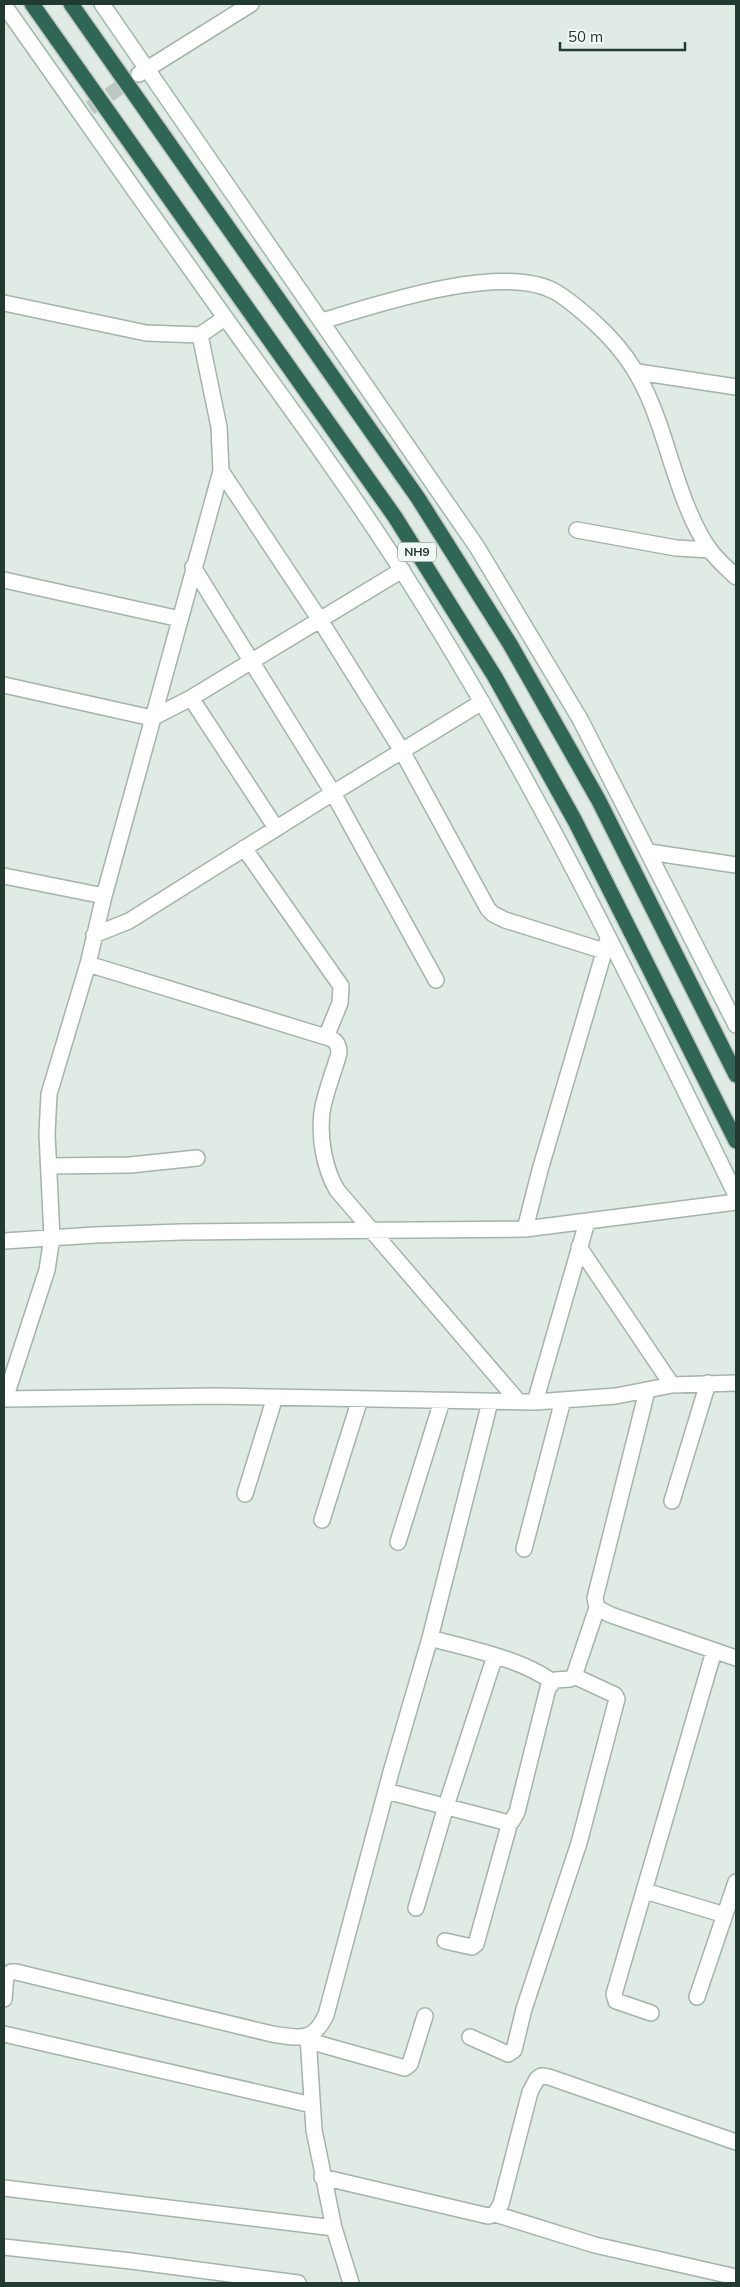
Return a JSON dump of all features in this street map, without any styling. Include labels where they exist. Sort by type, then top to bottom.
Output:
[{"type":"highway","name":"NH9","points":[[32,4],[395,517],[495,676],[575,820],[736,1141]]},
{"type":"highway","name":"NH9","points":[[71,4],[418,498],[510,644],[598,801],[736,1075]]},
{"type":"street","points":[[102,4],[143,71],[322,321],[477,547],[580,719],[736,1025]]},
{"type":"street","points":[[143,71],[251,4]]},
{"type":"street","points":[[4,5],[86,111],[225,318],[317,446],[402,570],[482,702],[608,935],[736,1195]]},
{"type":"street","points":[[322,321],[407,296],[474,282],[524,282],[553,291],[584,314],[615,341],[638,372],[655,410],[686,502],[710,550],[736,577]]},
{"type":"street","points":[[4,303],[146,333],[200,335],[225,318]]},
{"type":"street","points":[[200,335],[219,426],[221,471],[152,718],[104,896],[88,964],[49,1094],[47,1134],[52,1237],[48,1270],[4,1399],[216,1396],[534,1402],[616,1396],[672,1385],[736,1383]]},
{"type":"street","points":[[638,372],[736,387]]},
{"type":"street","points":[[221,471],[320,620],[402,751],[482,899],[493,914],[604,950]]},
{"type":"street","points":[[577,530],[676,548],[710,550]]},
{"type":"street","points":[[194,567],[333,793],[436,980]]},
{"type":"street","points":[[4,685],[152,718],[190,698],[402,570]]},
{"type":"street","points":[[4,580],[180,619]]},
{"type":"street","points":[[190,698],[276,828]]},
{"type":"street","points":[[94,935],[129,921],[276,828],[482,702]]},
{"type":"street","points":[[244,848],[341,986],[340,1002],[326,1036]]},
{"type":"street","points":[[649,852],[736,865]]},
{"type":"street","points":[[4,876],[104,896]]},
{"type":"street","points":[[525,1229],[608,935]]},
{"type":"street","points":[[88,964],[326,1036],[335,1041],[339,1046],[339,1053],[321,1120],[327,1170],[337,1190],[518,1401]]},
{"type":"street","points":[[50,1166],[130,1165],[197,1158]]},
{"type":"street","points":[[4,1241],[52,1237],[182,1232],[525,1229],[736,1202]]},
{"type":"street","points":[[534,1402],[587,1222]]},
{"type":"street","points":[[579,1246],[672,1385]]},
{"type":"street","points":[[672,1502],[708,1383]]},
{"type":"street","points":[[574,1676],[597,1608],[595,1598],[647,1391]]},
{"type":"street","points":[[245,1494],[275,1397]]},
{"type":"street","points":[[322,1520],[360,1399]]},
{"type":"street","points":[[524,1549],[563,1400]]},
{"type":"street","points":[[398,1542],[442,1401]]},
{"type":"street","points":[[351,2283],[334,2228],[322,2177],[314,2130],[308,2039],[320,2027],[326,2015],[386,1790],[430,1638],[490,1402]]},
{"type":"street","points":[[597,1608],[611,1615],[736,1658]]},
{"type":"street","points":[[430,1638],[495,1656],[538,1672],[552,1682]]},
{"type":"street","points":[[651,2013],[616,2001],[614,1994],[714,1651]]},
{"type":"street","points":[[416,1908],[446,1806],[495,1656]]},
{"type":"street","points":[[445,1941],[472,1946],[476,1944],[510,1822],[514,1819],[517,1812],[548,1688],[552,1682],[574,1676],[615,1695],[618,1699],[579,1843],[524,2009],[514,2050],[508,2054],[470,2037]]},
{"type":"street","points":[[386,1790],[510,1822]]},
{"type":"street","points":[[697,1997],[736,1882]]},
{"type":"street","points":[[645,1892],[725,1915]]},
{"type":"street","points":[[4,1999],[6,1976],[11,1972],[16,1972],[272,2034],[308,2039],[405,2068],[410,2064],[426,2016]]},
{"type":"street","points":[[4,2035],[312,2106]]},
{"type":"street","points":[[495,2214],[501,2204],[530,2092],[537,2079],[541,2076],[549,2077],[736,2142]]},
{"type":"street","points":[[322,2177],[488,2216],[495,2214],[595,2245],[736,2277]]},
{"type":"street","points":[[4,2188],[334,2228]]},
{"type":"street","points":[[4,2247],[131,2261],[298,2283]]},
{"type":"tunnel","points":[[90,108],[139,74]]}]
